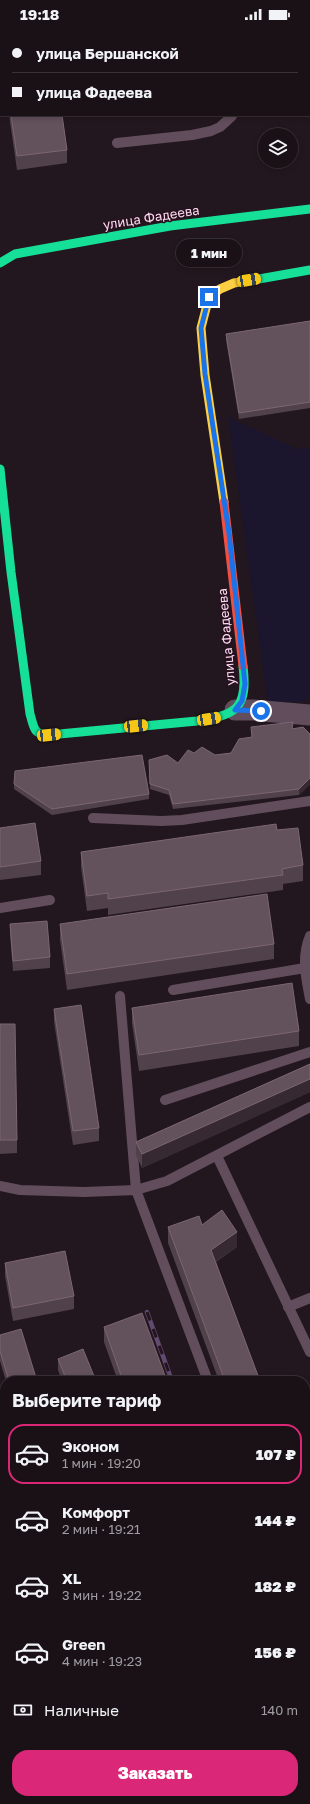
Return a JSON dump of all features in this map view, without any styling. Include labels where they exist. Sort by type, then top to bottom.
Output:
[{"type":"main road","name":"улица Фадеева","points":[[0,263],[16,254],[170,226],[310,209]]},
{"type":"main road","name":"улица Фадеева","points":[[235,710],[242,701],[245,684],[229,533],[205,374],[201,328],[209,297],[220,289],[234,283],[310,270]]},
{"type":"main road","points":[[0,469],[11,572],[30,714],[35,730],[41,735],[49,735],[200,720],[218,717],[235,710]]},
{"type":"street","points":[[235,710],[310,715]]},
{"type":"lane","points":[[117,143],[192,135],[211,131],[220,127],[233,116]]},
{"type":"lane","points":[[93,818],[160,821],[182,820],[310,801]]},
{"type":"lane","points":[[0,908],[50,900]]},
{"type":"lane","points":[[310,936],[305,952],[305,968],[310,999]]},
{"type":"lane","points":[[173,990],[305,968]]},
{"type":"lane","points":[[120,996],[136,1190],[206,1376]]},
{"type":"lane","points":[[165,1100],[310,1052]]},
{"type":"lane","points":[[0,1186],[20,1190],[84,1192],[136,1190],[166,1181],[310,1107]]},
{"type":"lane","points":[[217,1156],[310,1352]]},
{"type":"lane","points":[[288,1307],[310,1298]]},
{"type":"shaded area","points":[[228,417],[297,449],[310,448],[310,696],[304,702],[268,703]]},
{"type":"building","points":[[11,116],[62,116],[67,150],[17,156]]},
{"type":"building","points":[[310,321],[310,402],[239,413],[226,334]]},
{"type":"building","points":[[293,722],[292,729],[303,727],[310,734],[310,778],[299,789],[173,804],[169,790],[150,784],[149,760],[167,755],[178,763],[188,750],[194,753],[202,747],[215,755],[231,753],[239,739],[252,737],[251,727]]},
{"type":"building","points":[[142,755],[149,794],[52,809],[14,784],[15,771]]},
{"type":"building","points":[[35,823],[41,861],[0,867],[0,828]]},
{"type":"building","points":[[276,824],[277,830],[298,828],[303,865],[282,869],[283,875],[108,899],[108,893],[87,896],[81,852]]},
{"type":"building","points":[[267,894],[274,944],[67,974],[60,924]]},
{"type":"building","points":[[47,921],[50,957],[13,961],[10,924]]},
{"type":"building","points":[[292,983],[299,1031],[139,1055],[132,1008]]},
{"type":"building","points":[[81,1005],[99,1128],[73,1131],[54,1009]]},
{"type":"building","points":[[0,1024],[15,1024],[17,1140],[0,1140]]},
{"type":"building","points":[[310,1064],[310,1079],[142,1154],[136,1142]]},
{"type":"building","points":[[222,1210],[237,1232],[211,1250],[258,1376],[223,1376],[168,1227],[199,1216],[202,1225]]},
{"type":"building","points":[[65,1251],[74,1296],[13,1308],[5,1263]]},
{"type":"building","points":[[142,1313],[165,1376],[121,1376],[104,1327]]},
{"type":"building","points":[[21,1329],[35,1376],[8,1376],[0,1351],[0,1335]]},
{"type":"building","points":[[83,1349],[94,1376],[65,1376],[58,1359]]},
{"type":"railway","points":[[147,1312],[170,1376]]},
{"type":"traffic: fast","points":[[0,263],[15,254],[170,226],[310,209]]},
{"type":"traffic: fast","points":[[253,280],[310,270]]},
{"type":"traffic: fast","points":[[0,469],[11,572],[30,714],[37,732],[40,734],[49,735],[197,721],[222,716],[237,707],[241,700],[244,691],[243,666]]},
{"type":"traffic: slow","points":[[224,502],[205,375],[201,328],[209,297],[220,289],[234,283],[253,280]]},
{"type":"traffic: jam","points":[[224,502],[243,666]]},
{"type":"route","points":[[209,297],[203,314],[201,328],[205,374],[229,533],[245,684],[242,701],[235,710],[261,711]]}]
